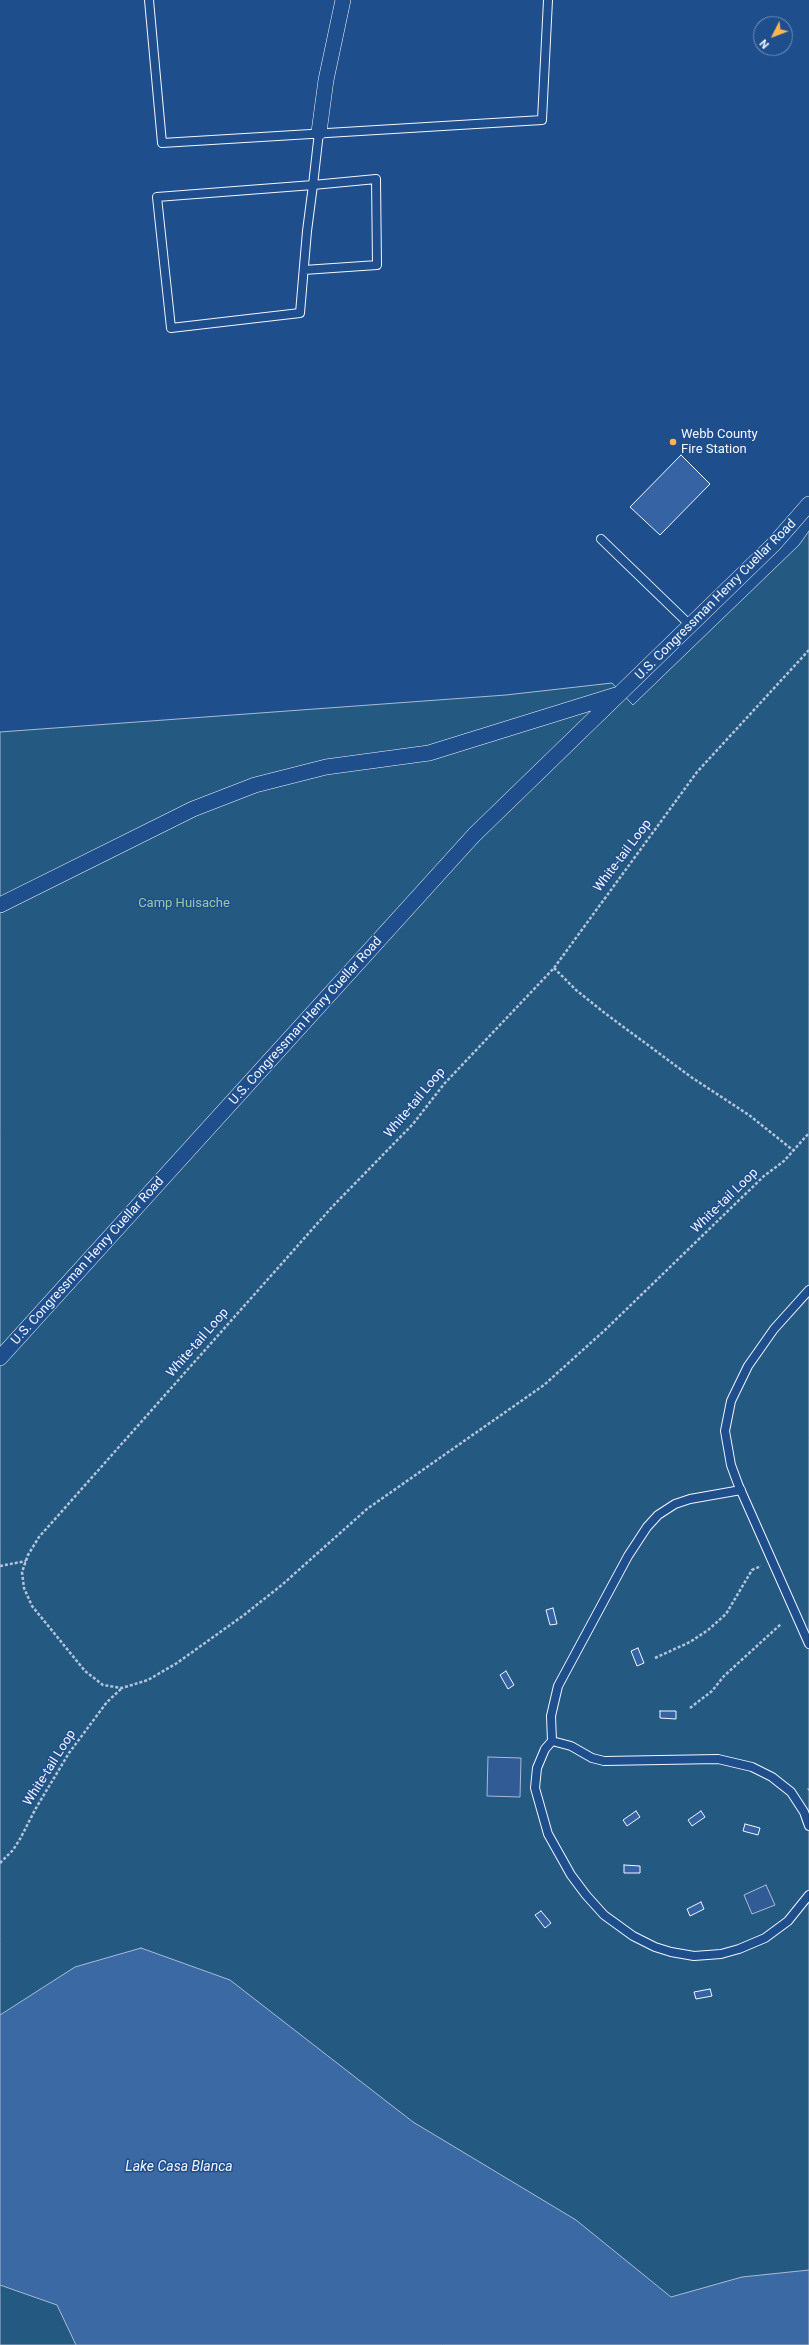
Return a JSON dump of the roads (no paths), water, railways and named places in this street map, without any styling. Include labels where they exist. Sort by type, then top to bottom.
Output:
[{"type":"street","points":[[319,132],[326,80],[342,0]]},
{"type":"street","name":"U.S. Congressman Henry Cuellar Road","points":[[0,1358],[474,835],[516,792],[691,626],[788,530],[809,504]]},
{"type":"street","name":"U.S. Congressman Henry Cuellar Road","points":[[0,906],[193,809],[255,785],[326,767],[429,754],[621,694]]},
{"type":"lane","points":[[149,0],[162,143],[319,132],[542,120],[548,0]]},
{"type":"lane","points":[[304,270],[377,264],[376,179],[313,185],[157,197],[171,328],[300,313],[304,270],[313,185],[319,132]]},
{"type":"lane","points":[[601,539],[691,626]]},
{"type":"lane","points":[[809,1290],[758,1350],[731,1401],[725,1431],[732,1465],[741,1490],[809,1644]]},
{"type":"lane","points":[[741,1490],[690,1499],[675,1504],[658,1515],[647,1527],[628,1556],[558,1686],[551,1716],[552,1741],[545,1749],[537,1768],[535,1788],[548,1834],[571,1875],[586,1895],[604,1915],[633,1936],[671,1952],[694,1956],[721,1954],[765,1938],[788,1921],[809,1895]]},
{"type":"lane","points":[[552,1741],[571,1746],[592,1758],[604,1761],[718,1759],[752,1767],[772,1777],[791,1792],[804,1812],[809,1826]]},
{"type":"water","name":"Lake Casa Blanca","points":[[141,1948],[230,1980],[413,2122],[576,2220],[671,2297],[742,2277],[809,2270],[809,2345],[76,2345],[57,2305],[0,2285],[0,2015],[75,1967]]},
{"type":"place","name":"Webb County Fire Station","points":[[673,442]]},
{"type":"park label","name":"Camp Huisache","points":[[184,904]]}]
